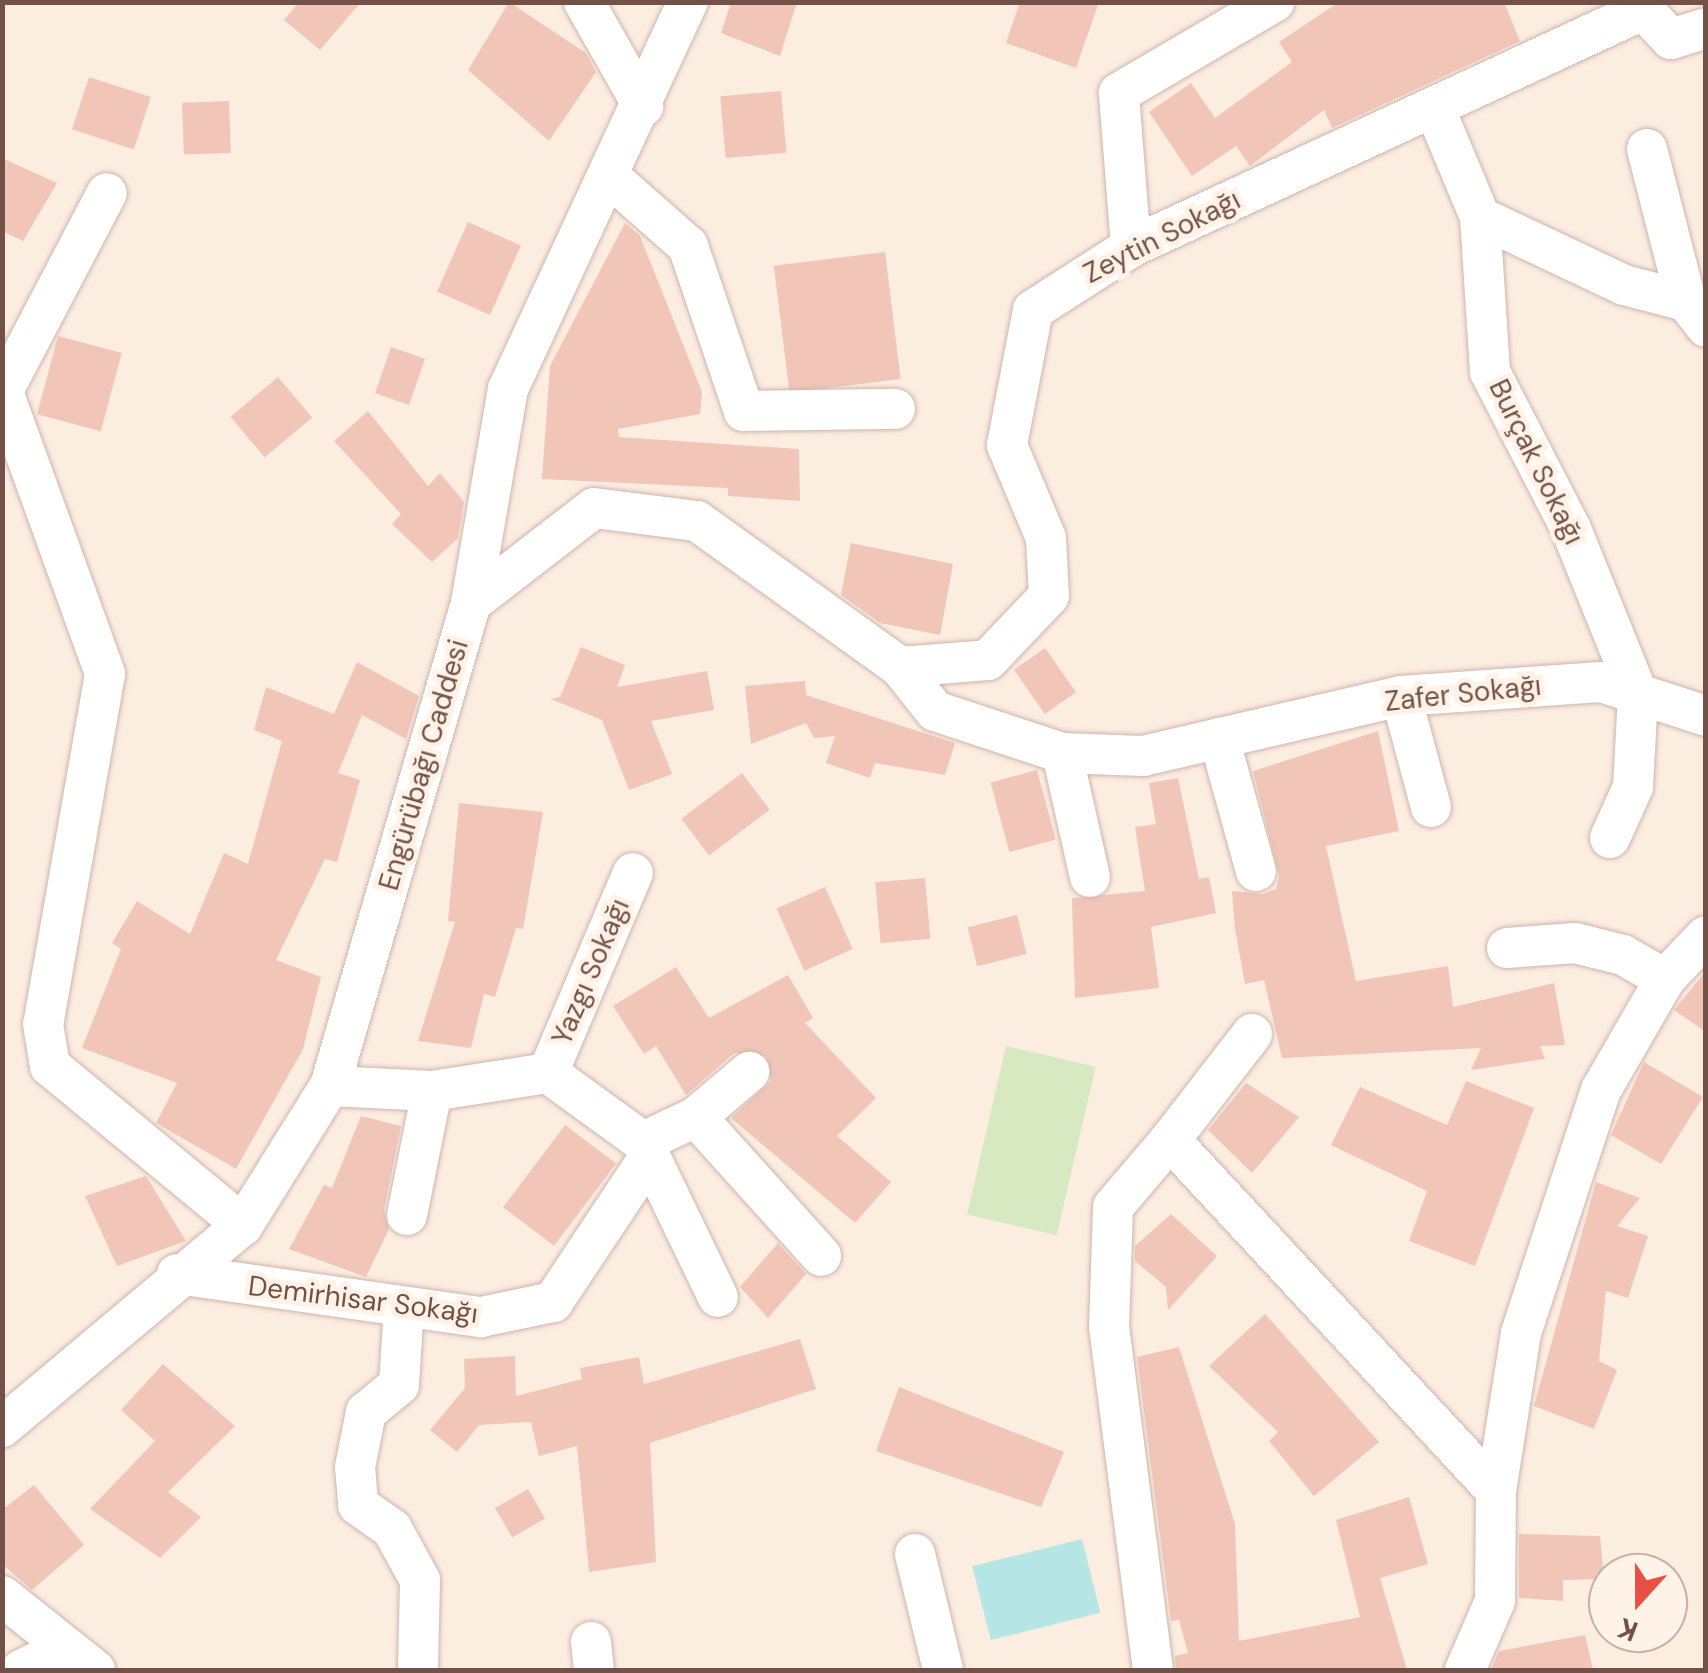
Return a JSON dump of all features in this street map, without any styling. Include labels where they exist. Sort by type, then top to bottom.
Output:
[{"type":"street","points":[[584,2],[643,106]]},
{"type":"street","name":"Engürübağı Caddesi","points":[[3,1422],[176,1274],[244,1226],[330,1086],[472,603],[508,390],[612,179],[688,2]]},
{"type":"street","points":[[1131,247],[1119,93],[1221,16],[1274,2]]},
{"type":"street","points":[[1640,6],[1672,39],[1706,28]]},
{"type":"street","name":"Zeytin Sokağı","points":[[900,668],[988,660],[1049,596],[1046,538],[1008,445],[1032,310],[1131,247],[1434,107],[1640,6]]},
{"type":"street","points":[[1434,107],[1480,218],[1696,314]]},
{"type":"street","points":[[1648,149],[1696,314]]},
{"type":"street","points":[[612,179],[688,246],[744,411],[895,409]]},
{"type":"street","points":[[107,193],[3,389],[105,674],[43,1024],[50,1066],[244,1226]]},
{"type":"street","name":"Burçak Sokağı","points":[[1480,218],[1490,372],[1572,529],[1638,695]]},
{"type":"street","points":[[472,603],[594,508],[698,521],[900,668]]},
{"type":"street","name":"Zafer Sokağı","points":[[900,668],[935,711],[1062,753],[1143,756],[1401,696],[1601,682],[1706,716]]},
{"type":"street","points":[[1610,838],[1633,787],[1638,695]]},
{"type":"street","points":[[1401,696],[1432,807]]},
{"type":"street","points":[[1219,738],[1256,871]]},
{"type":"street","points":[[1062,753],[1090,878]]},
{"type":"street","name":"Yazgı Sokağı","points":[[330,1086],[432,1091],[548,1073],[633,873]]},
{"type":"street","points":[[1465,1670],[1495,1600],[1496,1491],[1521,1333],[1589,1128],[1665,978],[1706,936]]},
{"type":"street","points":[[1507,948],[1575,944],[1623,955],[1665,978]]},
{"type":"street","points":[[1154,1670],[1109,1328],[1112,1207],[1252,1034]]},
{"type":"street","points":[[647,1149],[750,1072]]},
{"type":"street","points":[[548,1073],[647,1149],[718,1297]]},
{"type":"street","points":[[408,1215],[432,1091]]},
{"type":"street","points":[[696,1116],[821,1256]]},
{"type":"street","points":[[1170,1140],[1496,1491]]},
{"type":"street","name":"Demirhisar Sokağı","points":[[176,1274],[481,1317],[553,1302],[647,1149]]},
{"type":"street","points":[[404,1307],[400,1386],[366,1412],[355,1467],[358,1505],[392,1530],[420,1580],[418,1670]]},
{"type":"street","points":[[915,1554],[943,1670]]},
{"type":"street","points":[[2,1596],[78,1660]]},
{"type":"street","points":[[20,1670],[78,1660]]},
{"type":"green space","points":[[1006,1046],[1096,1067],[1057,1235],[967,1215]]},
{"type":"water","points":[[1082,1539],[1100,1613],[991,1640],[972,1566]]},
{"type":"building","points":[[299,2],[361,2],[320,50],[284,20]]},
{"type":"building","points":[[509,2],[586,53],[596,72],[549,141],[468,70]]},
{"type":"building","points":[[731,2],[797,2],[780,56],[721,33]]},
{"type":"building","points":[[1020,2],[1099,2],[1076,68],[1006,43]]},
{"type":"building","points":[[1339,2],[1504,2],[1520,41],[1332,128],[1324,110],[1250,166],[1236,146],[1192,176],[1149,112],[1191,83],[1215,118],[1292,62],[1279,42]]},
{"type":"building","points":[[89,77],[151,97],[134,149],[72,129]]},
{"type":"building","points":[[781,91],[786,153],[726,158],[720,96]]},
{"type":"building","points":[[229,101],[231,153],[184,155],[182,103]]},
{"type":"building","points":[[2,158],[57,183],[23,241],[2,231]]},
{"type":"building","points":[[468,222],[521,246],[490,315],[437,291]]},
{"type":"building","points":[[625,223],[640,236],[702,392],[700,414],[618,429],[619,437],[799,449],[800,501],[728,496],[728,488],[542,479],[550,366]]},
{"type":"building","points":[[885,252],[901,379],[789,393],[774,266]]},
{"type":"building","points":[[58,336],[122,353],[101,431],[37,414]]},
{"type":"building","points":[[391,347],[425,359],[409,405],[375,393]]},
{"type":"building","points":[[278,377],[312,418],[265,457],[231,417]]},
{"type":"building","points":[[368,411],[428,486],[440,473],[464,502],[458,538],[432,562],[392,524],[401,514],[334,441]]},
{"type":"building","points":[[851,543],[953,564],[940,635],[880,623],[841,595]]},
{"type":"building","points":[[581,647],[625,665],[617,687],[707,671],[714,710],[651,721],[672,774],[629,790],[602,720],[551,699],[560,697]]},
{"type":"building","points":[[1045,648],[1076,692],[1045,714],[1014,670]]},
{"type":"building","points":[[357,662],[419,696],[406,739],[362,715],[338,773],[360,780],[337,862],[325,859],[276,960],[321,977],[303,1049],[236,1169],[156,1123],[177,1083],[82,1048],[121,949],[112,943],[137,901],[190,934],[224,853],[248,864],[282,741],[254,730],[266,687],[334,714]]},
{"type":"building","points":[[805,681],[806,695],[955,743],[945,775],[875,763],[870,778],[826,763],[835,736],[814,738],[806,723],[751,744],[745,686]]},
{"type":"building","points":[[1378,731],[1399,831],[1326,846],[1356,981],[1448,966],[1453,1007],[1554,983],[1565,1045],[1540,1046],[1545,1059],[1471,1070],[1481,1048],[1282,1058],[1264,980],[1245,984],[1235,929],[1232,891],[1263,894],[1276,889],[1279,876],[1253,771]]},
{"type":"building","points":[[1037,770],[1056,840],[1009,852],[991,782]]},
{"type":"building","points":[[742,773],[770,810],[709,855],[681,819]]},
{"type":"building","points":[[1178,778],[1199,879],[1209,877],[1216,913],[1151,927],[1159,988],[1075,998],[1072,898],[1145,891],[1135,827],[1156,824],[1149,783]]},
{"type":"building","points":[[459,803],[543,812],[523,929],[516,928],[495,997],[484,994],[471,1048],[418,1041],[455,922],[448,921]]},
{"type":"building","points":[[925,878],[930,939],[881,943],[875,882]]},
{"type":"building","points":[[825,887],[853,949],[804,971],[777,909]]},
{"type":"building","points":[[1017,915],[1027,954],[977,966],[968,927]]},
{"type":"building","points":[[676,967],[709,1018],[788,975],[813,1018],[805,1023],[876,1098],[837,1136],[891,1182],[855,1223],[731,1118],[771,1081],[766,1056],[734,1053],[686,1095],[656,1046],[644,1054],[613,1006]]},
{"type":"building","points":[[1706,971],[1706,1032],[1674,1010]]},
{"type":"building","points":[[1644,1062],[1703,1097],[1661,1164],[1611,1135]]},
{"type":"building","points":[[1466,1081],[1534,1108],[1475,1266],[1409,1241],[1427,1191],[1331,1145],[1360,1087],[1447,1125]]},
{"type":"building","points":[[1246,1083],[1299,1117],[1252,1173],[1208,1130]]},
{"type":"building","points":[[361,1116],[401,1126],[384,1210],[389,1229],[366,1277],[289,1249],[324,1185],[332,1188]]},
{"type":"building","points":[[565,1125],[616,1164],[554,1246],[503,1207]]},
{"type":"building","points":[[146,1176],[186,1241],[117,1266],[85,1196]]},
{"type":"building","points":[[1596,1182],[1640,1198],[1617,1226],[1648,1236],[1628,1298],[1606,1291],[1599,1361],[1617,1370],[1594,1429],[1534,1406]]},
{"type":"building","points":[[1171,1214],[1217,1256],[1168,1310],[1166,1287],[1135,1261],[1135,1246]]},
{"type":"building","points":[[778,1243],[806,1274],[768,1318],[740,1287]]},
{"type":"building","points":[[1265,1314],[1379,1442],[1314,1496],[1269,1441],[1278,1432],[1209,1366]]},
{"type":"building","points":[[800,1339],[816,1389],[650,1443],[656,1562],[589,1572],[577,1446],[539,1456],[531,1422],[479,1425],[457,1452],[430,1430],[465,1388],[464,1359],[515,1356],[516,1396],[582,1379],[580,1368],[639,1357],[644,1384]]},
{"type":"building","points":[[1179,1347],[1235,1524],[1239,1641],[1360,1617],[1336,1520],[1409,1497],[1428,1564],[1380,1578],[1407,1670],[1176,1670],[1175,1656],[1188,1653],[1179,1620],[1171,1621],[1137,1357]]},
{"type":"building","points":[[163,1364],[235,1426],[168,1492],[201,1517],[160,1558],[90,1509],[155,1441],[121,1410]]},
{"type":"building","points":[[899,1387],[1064,1452],[1041,1507],[876,1451]]},
{"type":"building","points":[[34,1485],[84,1545],[32,1590],[2,1564],[2,1510]]},
{"type":"building","points":[[528,1489],[545,1518],[512,1537],[495,1508]]},
{"type":"building","points":[[1519,1534],[1600,1536],[1602,1553],[1588,1553],[1588,1579],[1563,1580],[1563,1601],[1519,1598]]},
{"type":"building","points":[[1585,1635],[1593,1670],[1491,1670],[1499,1651]]}]
